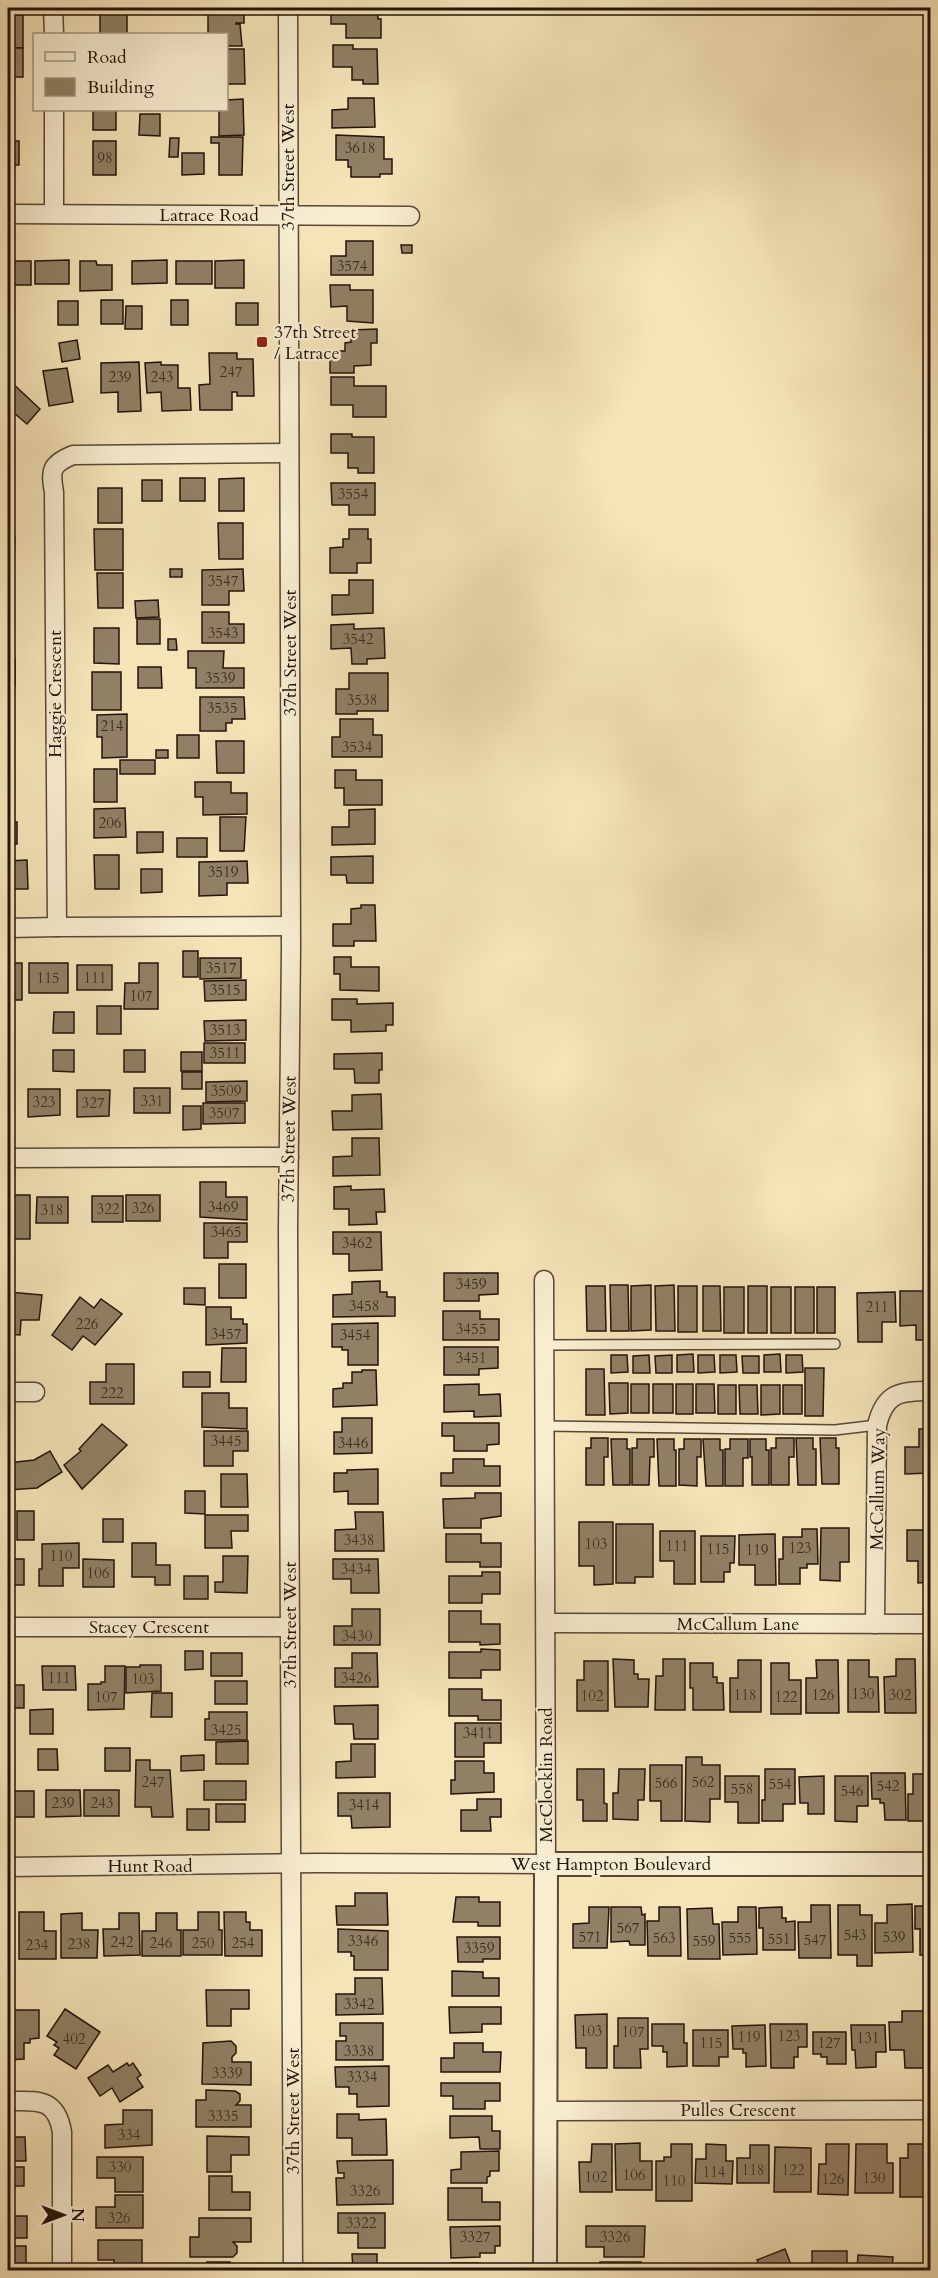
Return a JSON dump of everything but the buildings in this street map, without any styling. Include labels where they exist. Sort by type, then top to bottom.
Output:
[{"type":"street","points":[[53,8],[54,33]]},
{"type":"street","name":"37th Street West","points":[[288,8],[293,2271]]},
{"type":"street","points":[[54,111],[54,213]]},
{"type":"street","name":"Latrace Road","points":[[8,213],[410,216]]},
{"type":"street","name":"Haggie Crescent","points":[[57,927],[54,492],[51,475],[58,462],[73,455],[289,453]]},
{"type":"street","points":[[8,928],[290,927]]},
{"type":"street","points":[[8,1158],[289,1157]]},
{"type":"street","name":"McClocklin Road","points":[[544,1280],[545,2271]]},
{"type":"street","name":"McCallum Way","points":[[875,1624],[877,1425],[888,1399],[902,1393],[930,1391]]},
{"type":"street","points":[[8,1392],[35,1392]]},
{"type":"street","name":"McCallum Lane","points":[[546,1623],[930,1624]]},
{"type":"street","name":"Stacey Crescent","points":[[8,1627],[290,1627]]},
{"type":"street","name":"West Hampton Boulevard","points":[[292,1865],[930,1864]]},
{"type":"street","name":"Hunt Road","points":[[8,1867],[292,1865]]},
{"type":"street","points":[[8,2101],[46,2103],[54,2109],[60,2119],[62,2132],[62,2271]]},
{"type":"street","name":"Pulles Crescent","points":[[546,2111],[930,2110]]},
{"type":"lane","points":[[545,1345],[836,1344]]},
{"type":"lane","points":[[545,1426],[836,1430],[877,1425]]},
{"type":"place","name":"37th Street / Latrace","points":[[262,342]]}]
